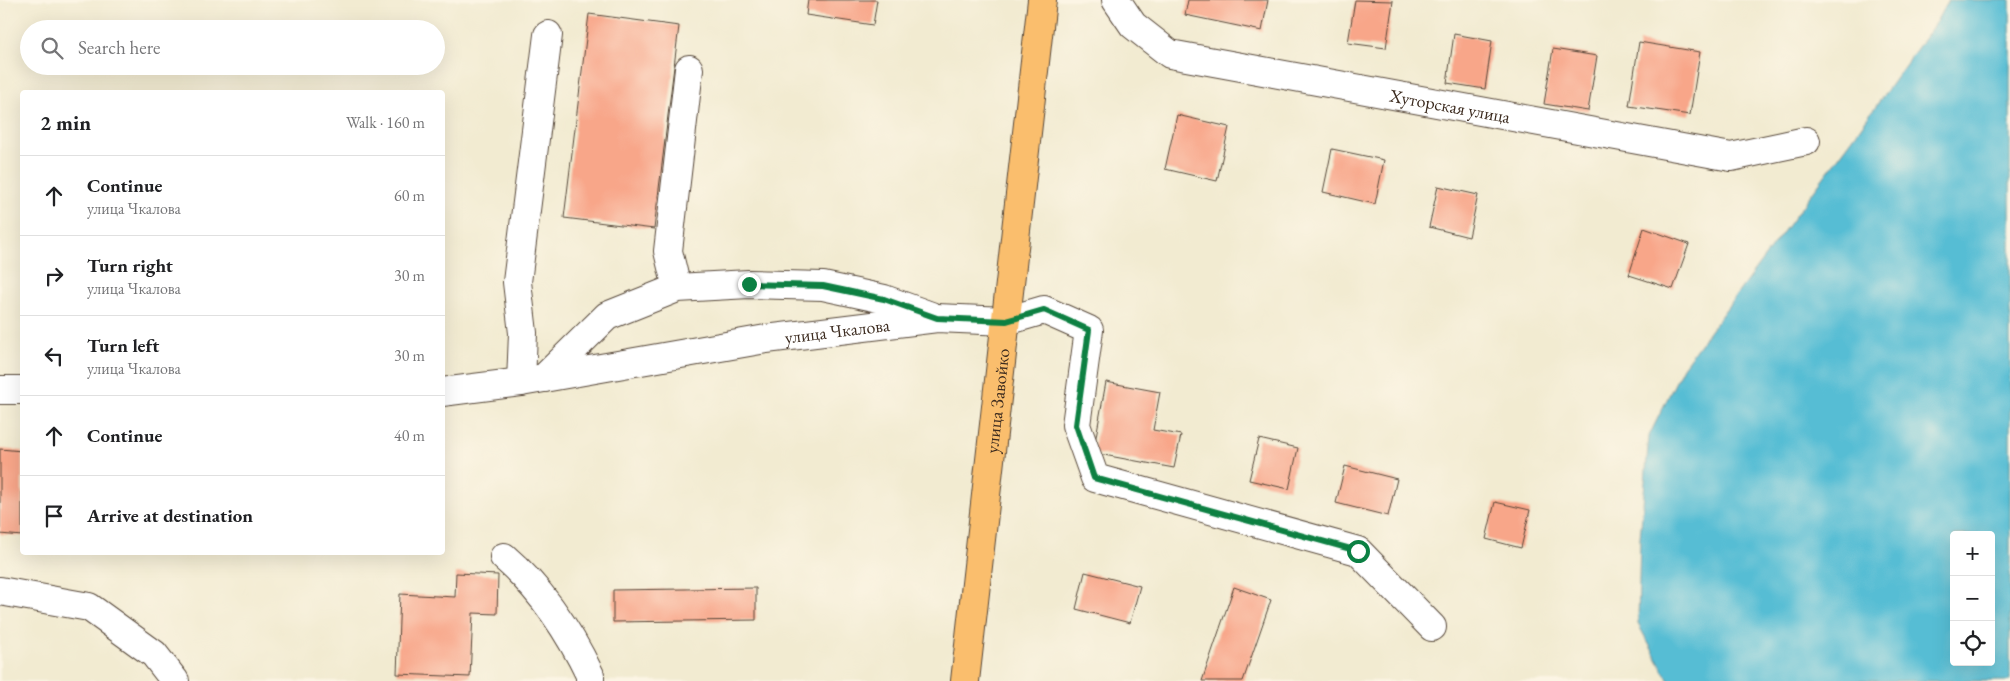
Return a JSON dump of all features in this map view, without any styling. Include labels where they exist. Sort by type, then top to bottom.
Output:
[{"type":"main road","name":"улица Завойко","points":[[965,681],[1042,0]]},
{"type":"street","name":"Хуторская улица","points":[[1116,0],[1133,25],[1170,54],[1731,157],[1806,141]]},
{"type":"street","points":[[548,35],[517,282],[523,334],[532,380],[607,316],[677,288],[749,284],[823,286],[884,299],[937,318]]},
{"type":"street","points":[[677,288],[668,250],[689,69]]},
{"type":"street","name":"улица Чкалова","points":[[445,392],[532,380],[766,339],[937,318],[1006,321],[1044,310],[1089,330],[1076,425],[1094,478],[1358,551],[1432,627]]},
{"type":"street","points":[[0,390],[20,390]]},
{"type":"street","points":[[504,556],[521,572],[572,639],[590,675],[590,681]]},
{"type":"street","points":[[0,591],[89,607],[154,654],[175,681]]},
{"type":"water","points":[[1948,0],[2010,0],[2010,681],[1669,681],[1638,624],[1640,538],[1649,436],[1683,367],[1858,131],[1936,22]]},
{"type":"building","points":[[808,0],[877,0],[873,25],[806,15]]},
{"type":"building","points":[[1188,0],[1268,0],[1262,31],[1185,15]]},
{"type":"building","points":[[1355,0],[1393,1],[1386,48],[1348,43]]},
{"type":"building","points":[[589,14],[679,26],[654,229],[564,218]]},
{"type":"building","points":[[1454,34],[1492,41],[1485,89],[1447,83]]},
{"type":"building","points":[[1639,42],[1700,52],[1690,115],[1629,106]]},
{"type":"building","points":[[1553,49],[1597,56],[1588,111],[1544,104]]},
{"type":"building","points":[[1177,115],[1229,127],[1217,181],[1165,169]]},
{"type":"building","points":[[1332,149],[1384,160],[1375,204],[1323,192]]},
{"type":"building","points":[[1438,186],[1478,195],[1469,237],[1429,227]]},
{"type":"building","points":[[1644,228],[1689,244],[1673,289],[1629,275]]},
{"type":"building","points":[[1106,382],[1160,392],[1153,430],[1181,435],[1174,468],[1093,453]]},
{"type":"building","points":[[1259,439],[1298,448],[1289,489],[1249,480]]},
{"type":"building","points":[[0,449],[20,451],[20,536],[0,534]]},
{"type":"building","points":[[1345,466],[1397,479],[1388,516],[1336,503]]},
{"type":"building","points":[[1495,502],[1530,510],[1521,548],[1486,539]]},
{"type":"building","points":[[1085,572],[1140,586],[1130,623],[1076,609]]},
{"type":"building","points":[[456,573],[498,575],[497,614],[473,613],[470,677],[397,674],[400,594],[455,597]]},
{"type":"building","points":[[1234,587],[1271,600],[1243,681],[1202,681]]},
{"type":"building","points":[[756,588],[756,620],[613,622],[613,590]]},
{"type":"route","points":[[749,284],[823,286],[884,299],[937,318],[1006,321],[1044,310],[1089,330],[1076,425],[1094,478],[1358,551]]}]
